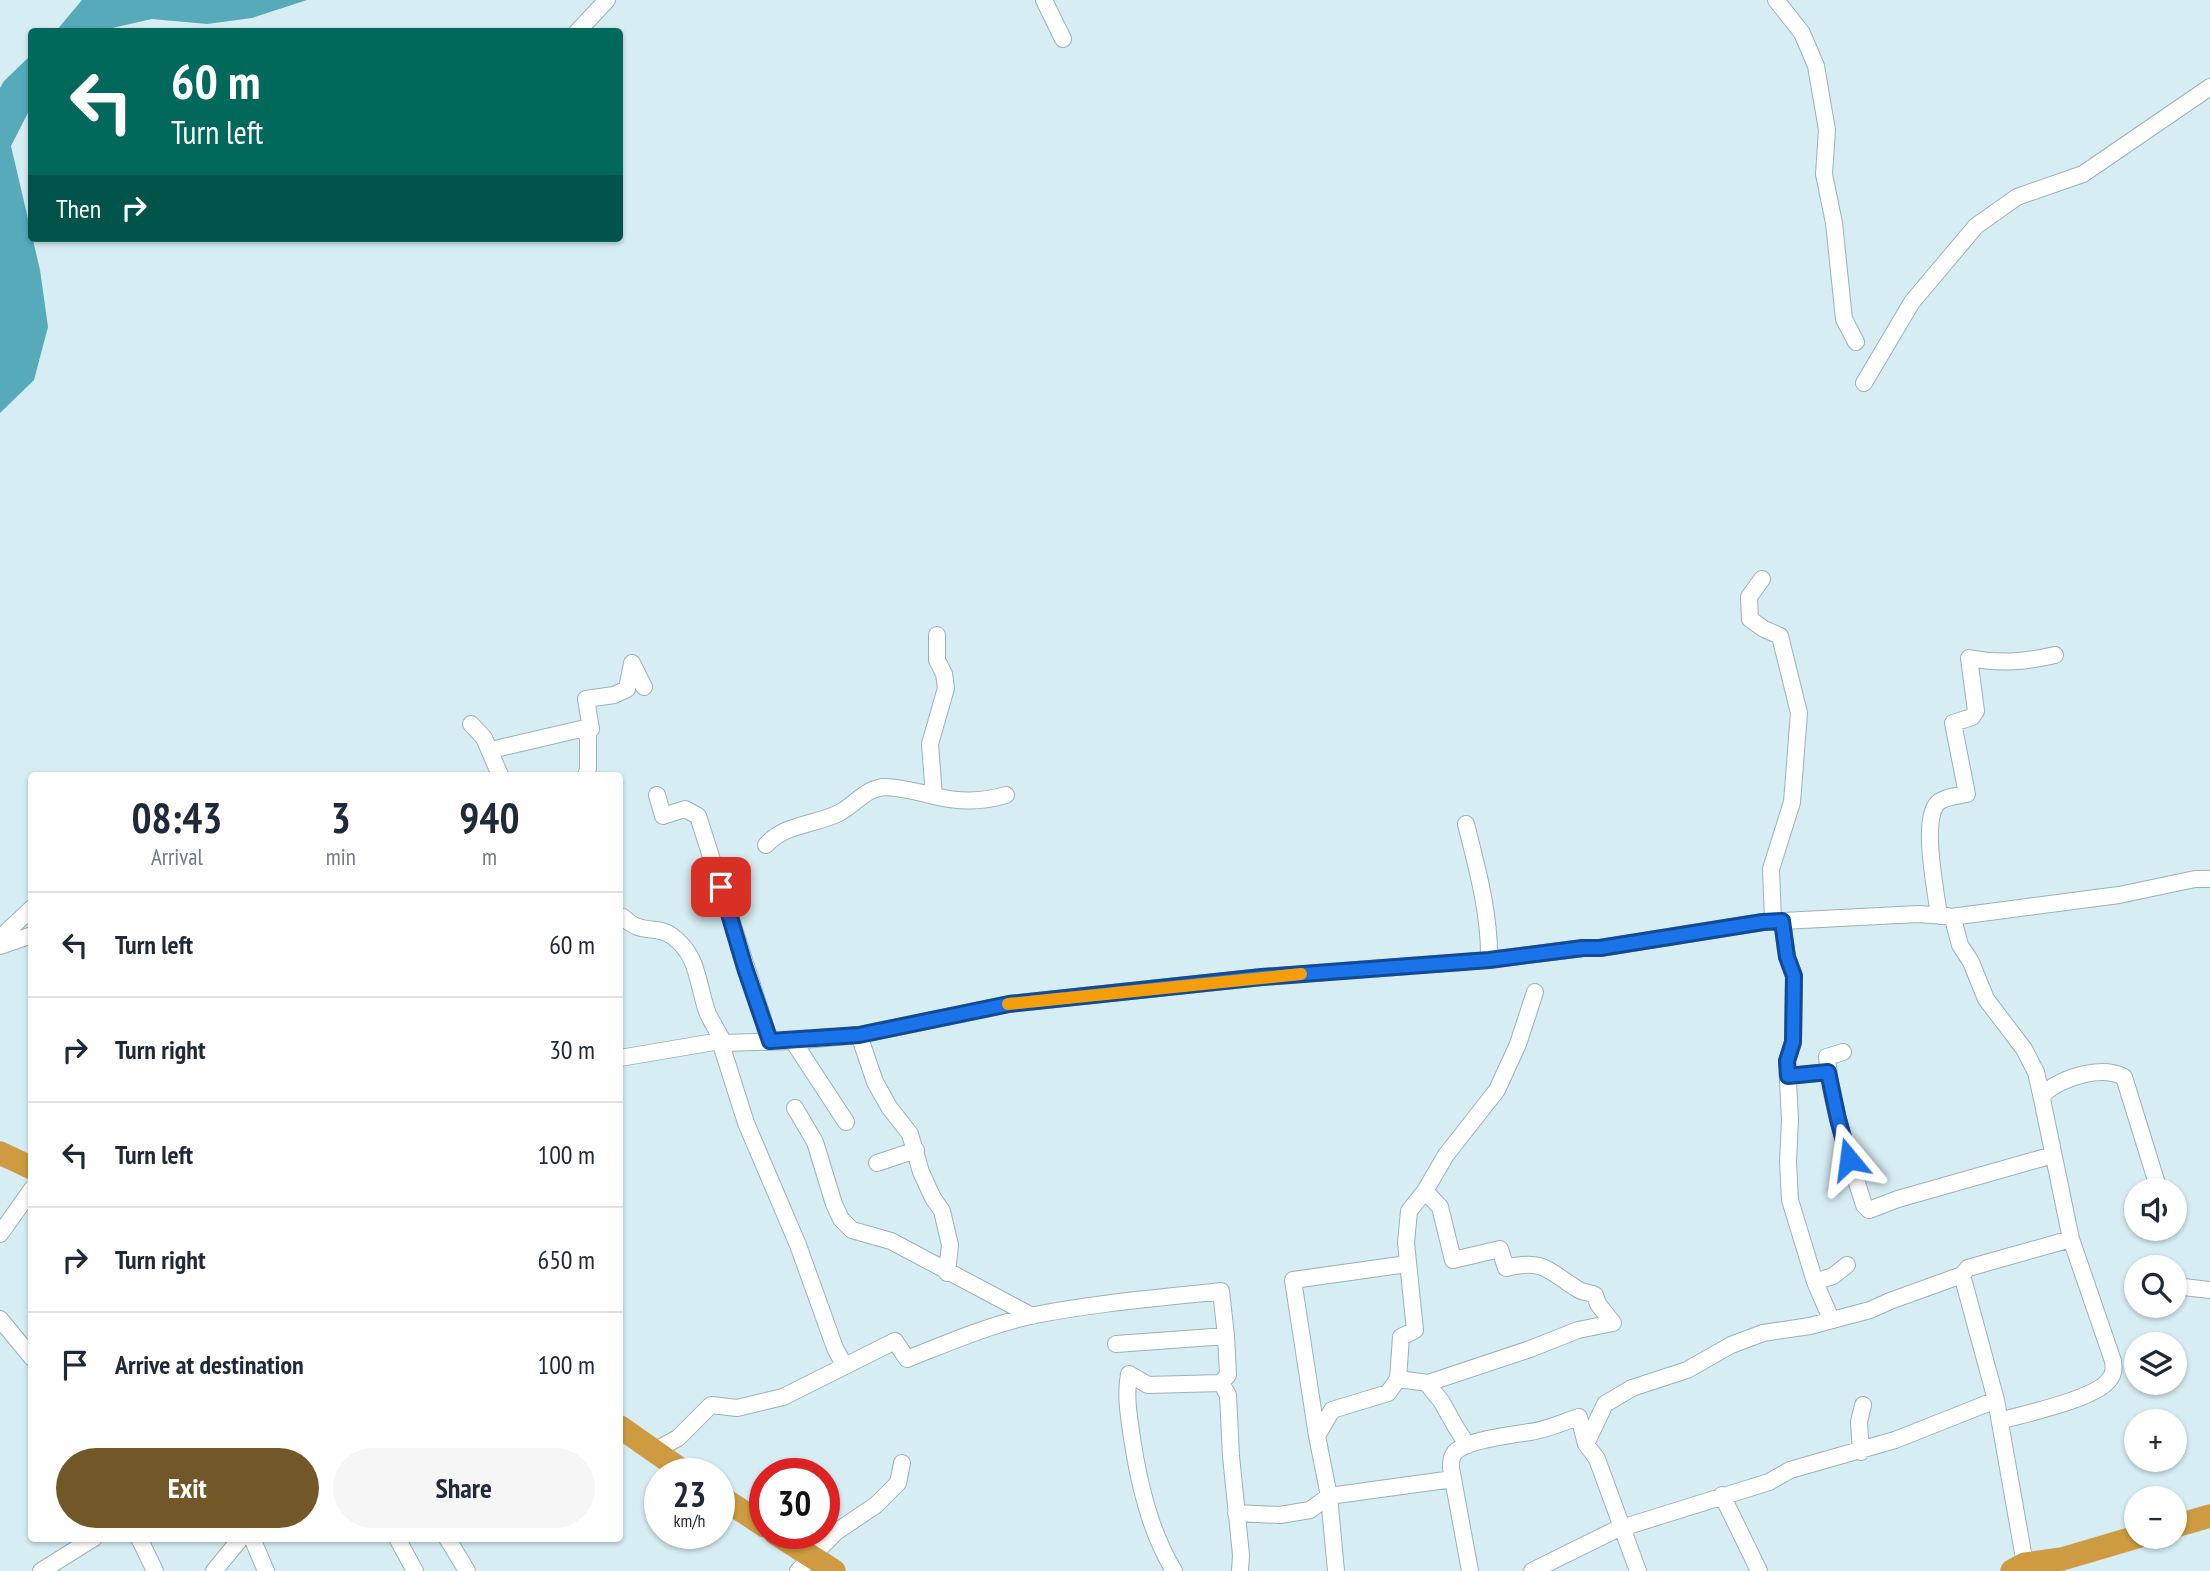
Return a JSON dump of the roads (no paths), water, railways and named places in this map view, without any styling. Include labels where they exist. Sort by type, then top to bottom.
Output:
[{"type":"highway","points":[[0,1153],[28,1166]]},
{"type":"highway","points":[[623,1428],[664,1458]]},
{"type":"highway","points":[[2187,1523],[2210,1516]]},
{"type":"highway","points":[[2018,1567],[2065,1565],[2124,1542]]},
{"type":"highway","points":[[790,1549],[804,1564],[834,1571]]},
{"type":"street","points":[[581,28],[607,0]]},
{"type":"street","points":[[1044,0],[1063,39]]},
{"type":"street","points":[[1776,0],[1802,33],[1816,66],[1827,130],[1824,174],[1834,223],[1844,319],[1856,342]]},
{"type":"street","points":[[1864,383],[1912,302],[1976,226],[2017,197],[2083,174],[2210,87]]},
{"type":"street","points":[[1762,579],[1749,597],[1750,619],[1780,636],[1799,713],[1792,802],[1771,869],[1777,921],[1794,976],[1793,1042],[1787,1061],[1790,1200],[1815,1282],[1831,1319]]},
{"type":"street","points":[[934,796],[930,744],[946,688],[944,674],[936,660],[937,635]]},
{"type":"street","points":[[2000,1422],[2073,1400],[2102,1387],[2114,1371],[2113,1361],[2071,1239],[2036,1072],[2024,1049],[1986,999],[1971,962],[1945,916],[1930,854],[1930,823],[1936,805],[1942,800],[1967,794],[1953,723],[1972,717],[1976,711],[1969,658],[1993,663],[2027,661],[2055,655]]},
{"type":"street","points":[[588,730],[586,734],[591,729],[586,699],[614,695],[627,688],[632,663],[644,687]]},
{"type":"street","points":[[471,724],[484,737],[499,772]]},
{"type":"street","points":[[491,750],[570,731],[588,730]]},
{"type":"street","points":[[587,772],[588,730]]},
{"type":"street","points":[[766,845],[775,834],[839,813],[859,797],[885,787],[950,800],[970,801],[1006,795]]},
{"type":"street","points":[[657,795],[663,816],[685,809],[698,816],[770,1041]]},
{"type":"street","points":[[1466,824],[1480,878],[1490,936],[1489,960]]},
{"type":"street","points":[[623,1058],[722,1042],[793,1041],[859,1035],[1009,1004],[1262,977],[1489,960],[1632,945],[1777,921],[1918,914],[1945,916],[2119,895],[2195,879],[2210,879]]},
{"type":"street","points":[[0,938],[28,912]]},
{"type":"street","points":[[623,917],[644,930],[665,932],[688,951],[700,979],[708,1013],[722,1042],[746,1123],[798,1245],[835,1348],[844,1365]]},
{"type":"street","points":[[0,946],[28,936]]},
{"type":"street","points":[[1317,1436],[1332,1410],[1388,1393],[1398,1379],[1401,1338],[1415,1330],[1407,1264],[1409,1211],[1425,1191],[1446,1155],[1496,1090],[1518,1044],[1535,992]]},
{"type":"street","points":[[859,1035],[875,1082],[889,1107],[910,1134],[921,1172],[942,1211],[950,1245],[947,1273]]},
{"type":"street","points":[[793,1041],[846,1122]]},
{"type":"street","points":[[1843,1052],[1827,1057],[1828,1072],[1849,1159],[1864,1205],[1869,1210],[1898,1199],[2053,1155]]},
{"type":"street","points":[[2042,1099],[2045,1092],[2051,1088],[2087,1073],[2112,1071],[2124,1077],[2155,1178]]},
{"type":"street","points":[[1788,1076],[1828,1072]]},
{"type":"street","points":[[795,1108],[815,1142],[841,1219],[852,1230],[891,1241],[1032,1316]]},
{"type":"street","points":[[877,1163],[908,1155],[916,1150]]},
{"type":"street","points":[[1398,1379],[1428,1383],[1578,1330],[1613,1323],[1598,1304],[1595,1295],[1583,1292],[1549,1268],[1523,1264],[1506,1268],[1500,1249],[1453,1259],[1440,1207],[1425,1191]]},
{"type":"street","points":[[0,1234],[28,1195]]},
{"type":"street","points":[[1586,1444],[1605,1404],[1632,1388],[1687,1370],[1731,1345],[1763,1333],[1810,1326],[1870,1310],[1962,1275],[1968,1268],[2071,1239]]},
{"type":"street","points":[[1336,1571],[1329,1496],[1293,1280],[1407,1264]]},
{"type":"street","points":[[1815,1282],[1833,1276],[1847,1265]]},
{"type":"street","points":[[1962,1275],[1996,1400],[2018,1567]]},
{"type":"street","points":[[2187,1287],[2210,1290]]},
{"type":"street","points":[[654,1451],[677,1438],[711,1405],[737,1408],[783,1397],[895,1341],[907,1359],[958,1339],[1032,1316],[1111,1303],[1221,1291],[1228,1375],[1221,1383],[1147,1385],[1129,1374],[1126,1390],[1139,1480],[1166,1557],[1174,1571]]},
{"type":"street","points":[[0,1319],[28,1353]]},
{"type":"street","points":[[1116,1344],[1226,1336]]},
{"type":"street","points":[[1221,1383],[1228,1395],[1240,1571]]},
{"type":"street","points":[[1428,1383],[1468,1445]]},
{"type":"street","points":[[1532,1571],[1623,1527],[1769,1482],[1790,1469],[1861,1452],[1996,1400]]},
{"type":"street","points":[[1861,1452],[1859,1422],[1863,1405]]},
{"type":"street","points":[[1470,1571],[1451,1458],[1461,1447],[1517,1433],[1532,1432],[1579,1417],[1586,1444],[1597,1459],[1638,1571]]},
{"type":"street","points":[[804,1564],[836,1532],[876,1505],[898,1483],[902,1463]]},
{"type":"street","points":[[1236,1513],[1279,1515],[1310,1510],[1329,1496],[1453,1479]]},
{"type":"street","points":[[1722,1495],[1759,1571]]},
{"type":"street","points":[[41,1571],[62,1566],[89,1542]]},
{"type":"street","points":[[141,1542],[155,1571]]},
{"type":"street","points":[[214,1571],[238,1542]]},
{"type":"street","points":[[254,1542],[266,1571]]},
{"type":"street","points":[[399,1542],[415,1571]]},
{"type":"street","points":[[449,1542],[467,1571]]},
{"type":"water","points":[[82,0],[307,0],[252,18],[207,24],[152,19],[112,28],[59,28]]},
{"type":"water","points":[[28,58],[28,113],[11,146],[28,219],[28,242],[33,242],[40,270],[48,327],[34,380],[0,413],[0,88]]}]
